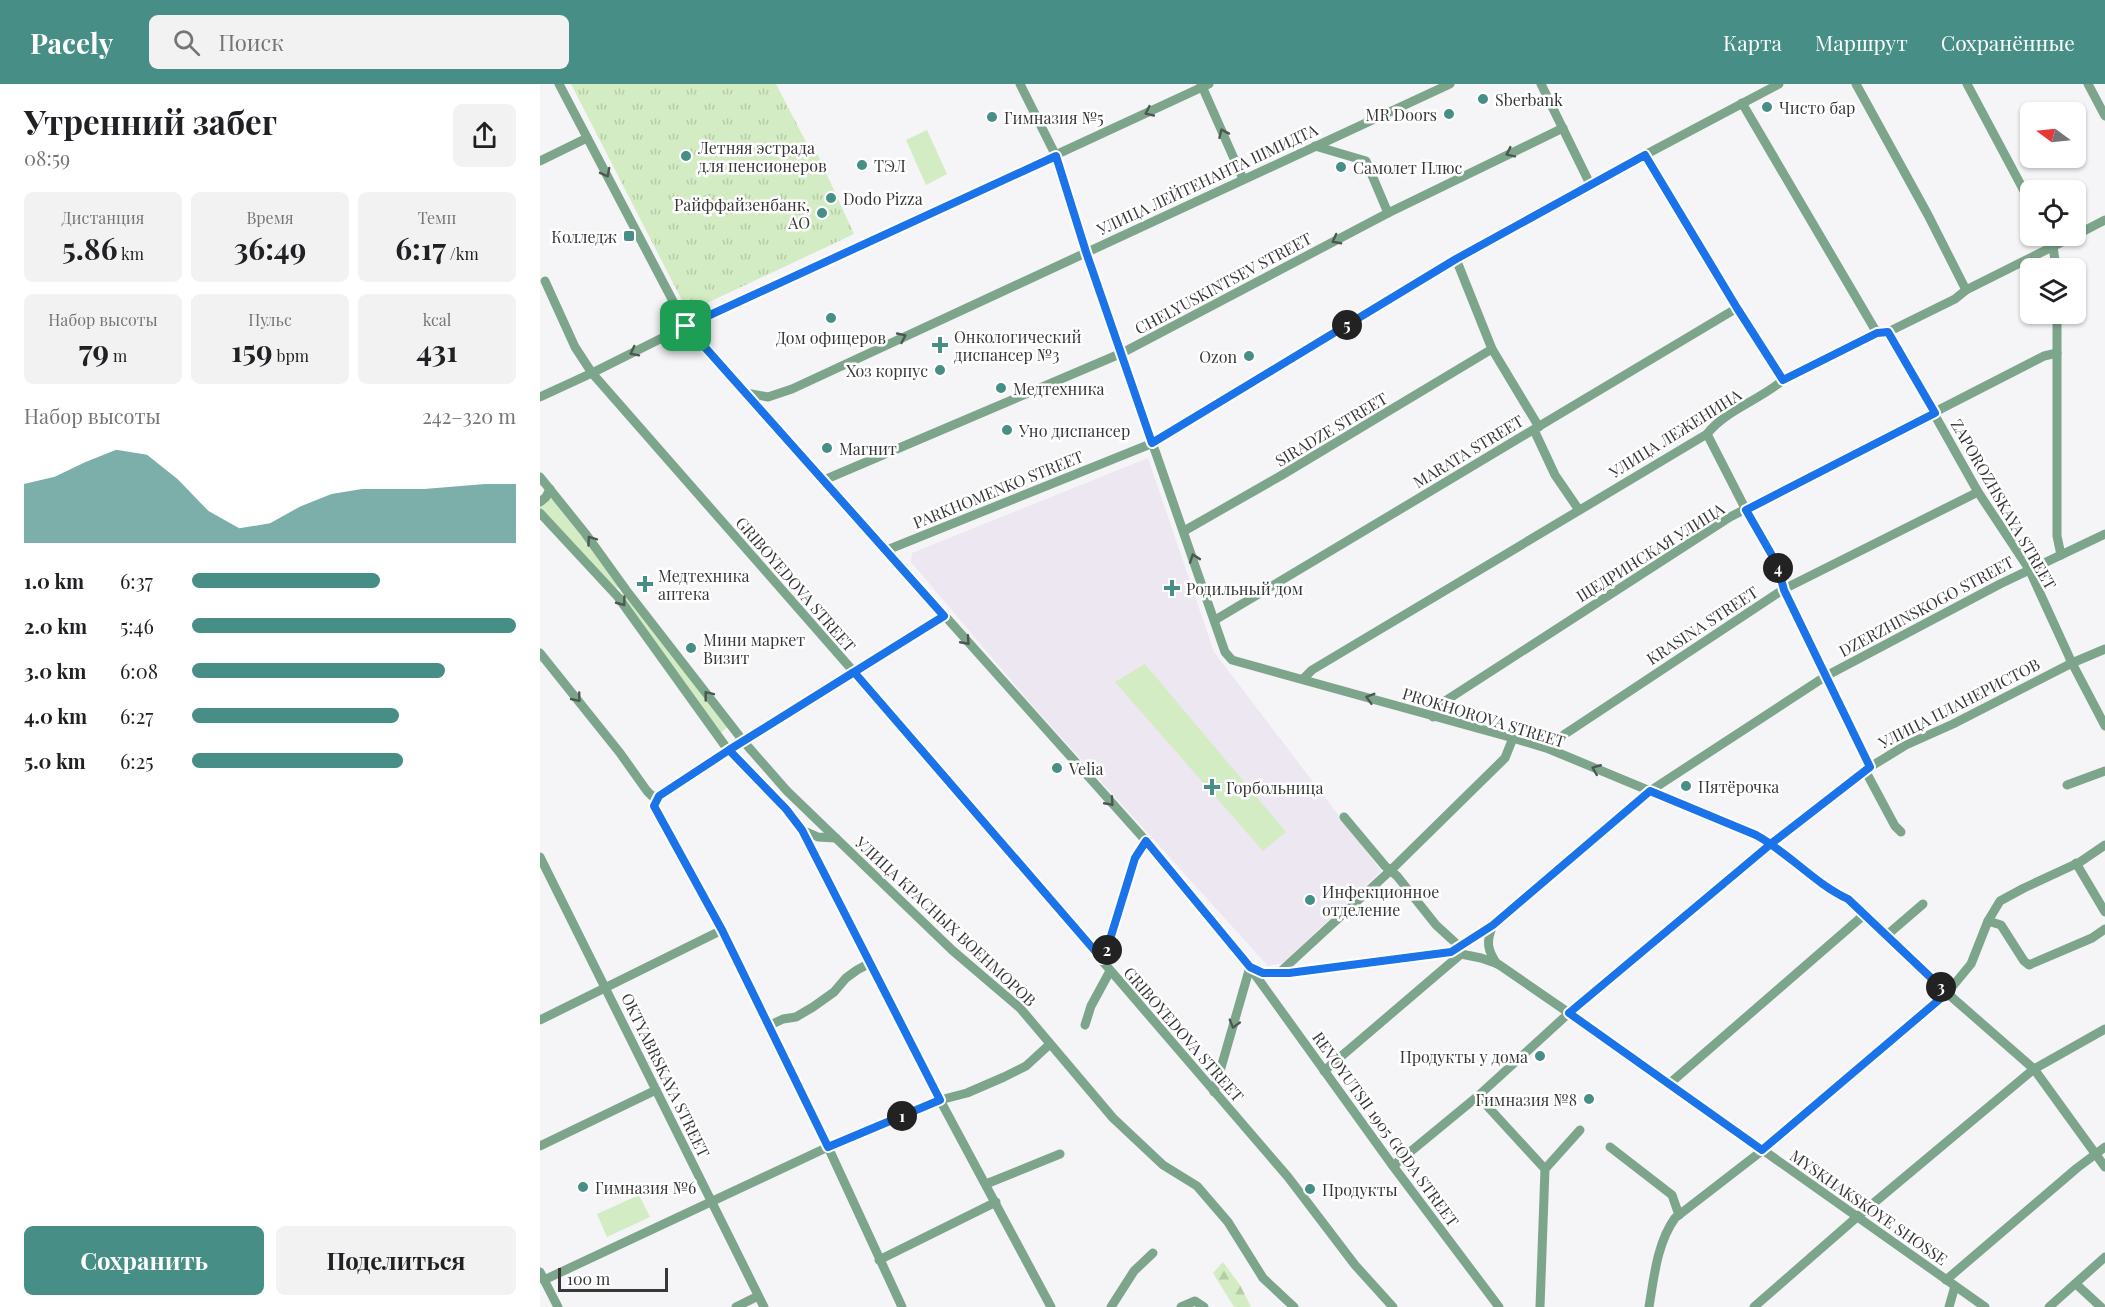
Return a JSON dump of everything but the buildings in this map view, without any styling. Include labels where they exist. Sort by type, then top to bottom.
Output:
[{"type":"street","name":"REVOYUTSII 1905 GODA STREET","points":[[559,84],[686,326],[1146,841],[1251,968],[1393,1166],[1499,1307]]},
{"type":"street","points":[[1020,84],[1056,156],[1086,252],[1215,620]]},
{"type":"street","name":"УЛИЦА ЛЕЙТЕНАНТА ШМИДТА","points":[[746,393],[768,397],[792,389],[1450,84]]},
{"type":"street","points":[[1541,84],[1590,184]]},
{"type":"street","name":"PARKHOMENKO STREET","points":[[886,550],[1152,443],[1456,259],[1590,184],[1779,84]]},
{"type":"street","points":[[1856,84],[1928,215],[1966,290]]},
{"type":"street","points":[[1967,84],[2020,183]]},
{"type":"street","points":[[2088,84],[2105,116]]},
{"type":"street","points":[[540,397],[592,374],[686,326],[1056,156],[1204,85],[1243,179]]},
{"type":"street","points":[[1742,103],[1877,333]]},
{"type":"street","name":"CHELYUSKINTSEV STREET","points":[[824,480],[1122,353],[1388,213],[1563,128]]},
{"type":"street","points":[[540,161],[587,138]]},
{"type":"street","points":[[1315,146],[1366,161],[1388,213]]},
{"type":"street","points":[[1645,155],[1783,380]]},
{"type":"street","name":"УЛИЦА ЛЕЖЕНИНА","points":[[2086,230],[2105,220]]},
{"type":"street","points":[[2053,246],[2055,258]]},
{"type":"street","name":"УЛИЦА ЛЕЖЕНИНА","points":[[1303,679],[1312,670],[1707,434],[1715,424],[1773,389],[1783,380],[1877,333],[1888,332],[1955,299],[1966,290],[2053,246]]},
{"type":"street","points":[[1456,259],[1492,349],[1536,428],[1555,475],[1579,510]]},
{"type":"street","name":"GRIBOYEDOVA STREET","points":[[545,280],[575,347],[592,374],[1102,959],[1288,1177],[1355,1265],[1393,1307]]},
{"type":"street","name":"MARATA STREET","points":[[1215,620],[1737,308]]},
{"type":"street","points":[[2057,324],[2057,536],[2061,555]]},
{"type":"street","name":"ZAPOROZHSKAYA STREET","points":[[1888,332],[1978,492],[2029,569],[2072,663],[2105,726]]},
{"type":"street","name":"SIRADZE STREET","points":[[1184,531],[1245,498],[1492,349]]},
{"type":"street","name":"ЩЕДРИНСКАЯ УЛИЦА","points":[[1433,717],[1442,703],[1730,517],[2044,356],[2057,353]]},
{"type":"street","points":[[1707,434],[1777,564],[1784,590],[1895,826],[1901,832]]},
{"type":"street","name":"УЛИЦА КРАСНЫХ ВОЕНМОРОВ","points":[[540,477],[744,742],[787,791],[952,950],[1020,1008],[1113,1118],[1163,1165],[1197,1186],[1227,1222],[1263,1278],[1294,1307]]},
{"type":"street","points":[[540,502],[550,489]]},
{"type":"street","name":"KRASINA STREET","points":[[1549,750],[1574,728],[1784,590],[1978,492]]},
{"type":"street","points":[[540,513],[618,597],[729,750],[786,809],[802,830],[940,1100],[1051,1307]]},
{"type":"street","name":"DZERZHINSKOGO STREET","points":[[1324,1071],[1457,951],[1493,925],[1650,791],[1826,676],[2029,569],[2105,534]]},
{"type":"street","points":[[654,806],[659,796],[729,750],[944,616]]},
{"type":"street","name":"PROKHOROVA STREET","points":[[1215,620],[1225,652],[1232,660],[1549,750],[1772,843],[1834,893],[1848,899],[1947,993],[2034,1069],[2105,1167]]},
{"type":"street","name":"УЛИЦА ПЛАНЕРИСТОВ","points":[[1393,1166],[1478,1096],[1569,1013],[1772,843],[1868,768],[1906,745],[2105,649]]},
{"type":"street","points":[[540,653],[620,753],[648,792],[722,930],[828,1147],[902,1307]]},
{"type":"street","points":[[1279,973],[1391,870],[1505,758],[1513,738]]},
{"type":"street","points":[[2067,785],[2105,771]]},
{"type":"street","points":[[1621,779],[1634,792],[1626,811]]},
{"type":"street","points":[[648,792],[659,796]]},
{"type":"street","points":[[1344,817],[1457,951]]},
{"type":"street","points":[[802,830],[818,837],[836,838]]},
{"type":"street","points":[[1102,959],[1135,858],[1146,841]]},
{"type":"street","points":[[1649,1307],[1665,1232],[1679,1215],[1762,1150],[1947,993],[1971,964],[1988,921],[2000,901],[2076,863],[2105,845]]},
{"type":"street","name":"OKTYABRSKAYA STREET","points":[[540,857],[764,1307]]},
{"type":"street","points":[[2076,863],[2105,912]]},
{"type":"street","points":[[1887,935],[1923,904]]},
{"type":"street","points":[[1669,1084],[1865,914]]},
{"type":"street","points":[[1988,921],[2001,925],[2024,961],[2029,965],[2092,938],[2105,929]]},
{"type":"street","points":[[1493,925],[1487,942],[1491,955],[1498,964]]},
{"type":"street","points":[[540,1020],[722,930]]},
{"type":"street","name":"MYSKHAKSKOYE SHOSSE","points":[[1251,968],[1263,973],[1279,973],[1457,951],[1498,964],[1985,1307]]},
{"type":"street","points":[[768,1026],[783,1019],[796,1017],[834,992],[846,978],[870,963]]},
{"type":"street","points":[[1214,1092],[1251,968]]},
{"type":"street","points":[[1084,1025],[1091,1006],[1110,971]]},
{"type":"street","points":[[1245,986],[1253,981],[1259,981],[1264,986]]},
{"type":"street","points":[[1754,1307],[1857,1217],[2034,1069],[2105,1029]]},
{"type":"street","points":[[558,1307],[542,1276],[712,1202],[828,1147],[940,1100],[967,1093],[1005,1077],[1026,1065],[1050,1044]]},
{"type":"street","points":[[540,1146],[656,1090]]},
{"type":"street","points":[[1478,1096],[1545,1168]]},
{"type":"street","points":[[1540,1307],[1545,1168],[1580,1130]]},
{"type":"street","points":[[1610,1147],[1672,1196],[1679,1215]]},
{"type":"street","points":[[1946,1280],[2095,1153],[2105,1147]]},
{"type":"street","points":[[986,1184],[1060,1154]]},
{"type":"street","points":[[879,1260],[996,1202]]},
{"type":"street","points":[[1111,1307],[1134,1271],[1152,1252]]},
{"type":"street","points":[[2049,1307],[2105,1257]]},
{"type":"street","points":[[2076,1284],[2101,1307]]},
{"type":"street","points":[[1949,1307],[1955,1286]]},
{"type":"street","points":[[736,1307],[758,1296]]},
{"type":"street","points":[[1181,1307],[1195,1300],[1204,1307]]},
{"type":"shaded area","name":"Горбольница","points":[[1148,458],[1214,652],[1381,871],[1283,963],[1268,966],[1031,704],[911,562],[912,553]]},
{"type":"green space","points":[[571,84],[776,84],[807,144],[812,142],[854,234],[688,312]]},
{"type":"green space","points":[[927,130],[947,174],[926,185],[906,140]]},
{"type":"green space","points":[[551,496],[620,586],[616,589],[540,509],[540,506]]},
{"type":"green space","points":[[625,592],[729,726],[720,733],[620,595]]},
{"type":"green space","points":[[1145,664],[1286,832],[1263,851],[1115,682]]},
{"type":"green space","points":[[639,1195],[650,1217],[607,1237],[597,1214]]},
{"type":"green space","points":[[1223,1262],[1240,1285],[1251,1307],[1234,1307],[1213,1273]]},
{"type":"place","name":"Sberbank","points":[[1483,99]]},
{"type":"place","name":"Чисто бар","points":[[1767,107]]},
{"type":"place","name":"MR Doors","points":[[1449,114]]},
{"type":"place","name":"Гимназия №5","points":[[992,117]]},
{"type":"place","name":"Летняя эстрада для пенсионеров","points":[[686,156]]},
{"type":"place","name":"ТЭЛ","points":[[862,165]]},
{"type":"place","name":"Самолет Плюс","points":[[1341,167]]},
{"type":"place","name":"Dodo Pizza","points":[[831,198]]},
{"type":"place","name":"Райффайзенбанк, АО","points":[[822,213]]},
{"type":"place","name":"Колледж","points":[[629,236]]},
{"type":"place","name":"Дом офицеров","points":[[831,318]]},
{"type":"place","name":"Онкологический диспансер №3","points":[[940,345]]},
{"type":"place","name":"Ozon","points":[[1249,356]]},
{"type":"place","name":"Хоз корпус","points":[[940,370]]},
{"type":"place","name":"Медтехника","points":[[1001,388]]},
{"type":"place","name":"Уно диспансер","points":[[1007,430]]},
{"type":"place","name":"Магнит","points":[[827,448]]},
{"type":"place","name":"Медтехника аптека","points":[[645,584]]},
{"type":"place","name":"Родильный дом","points":[[1172,588]]},
{"type":"place","name":"Мини маркет Визит","points":[[691,648]]},
{"type":"place","name":"Velia","points":[[1057,768]]},
{"type":"place","name":"Пятёрочка","points":[[1686,786]]},
{"type":"place","name":"Горбольница","points":[[1212,787]]},
{"type":"place","name":"Инфекционное отделение","points":[[1310,900]]},
{"type":"place","name":"Продукты у дома","points":[[1540,1056]]},
{"type":"place","name":"Гимназия №8","points":[[1589,1099]]},
{"type":"place","name":"Гимназия №6","points":[[583,1187]]},
{"type":"place","name":"Продукты","points":[[1310,1189]]},
{"type":"route","points":[[686,326],[944,616],[744,742],[729,750],[786,809],[802,830],[940,1100],[828,1147],[722,930],[654,806],[659,796],[729,750],[854,672],[1102,959],[1135,858],[1146,841],[1250,967],[1268,974],[1289,973],[1451,952],[1493,925],[1650,791],[1772,843],[1834,893],[1848,899],[1947,993],[1762,1150],[1569,1013],[1763,853],[1772,843],[1870,767],[1784,590],[1777,564],[1746,510],[1935,413],[1888,332],[1877,333],[1783,380],[1645,155],[1456,259],[1152,443],[1086,252],[1056,156],[686,326]]}]
